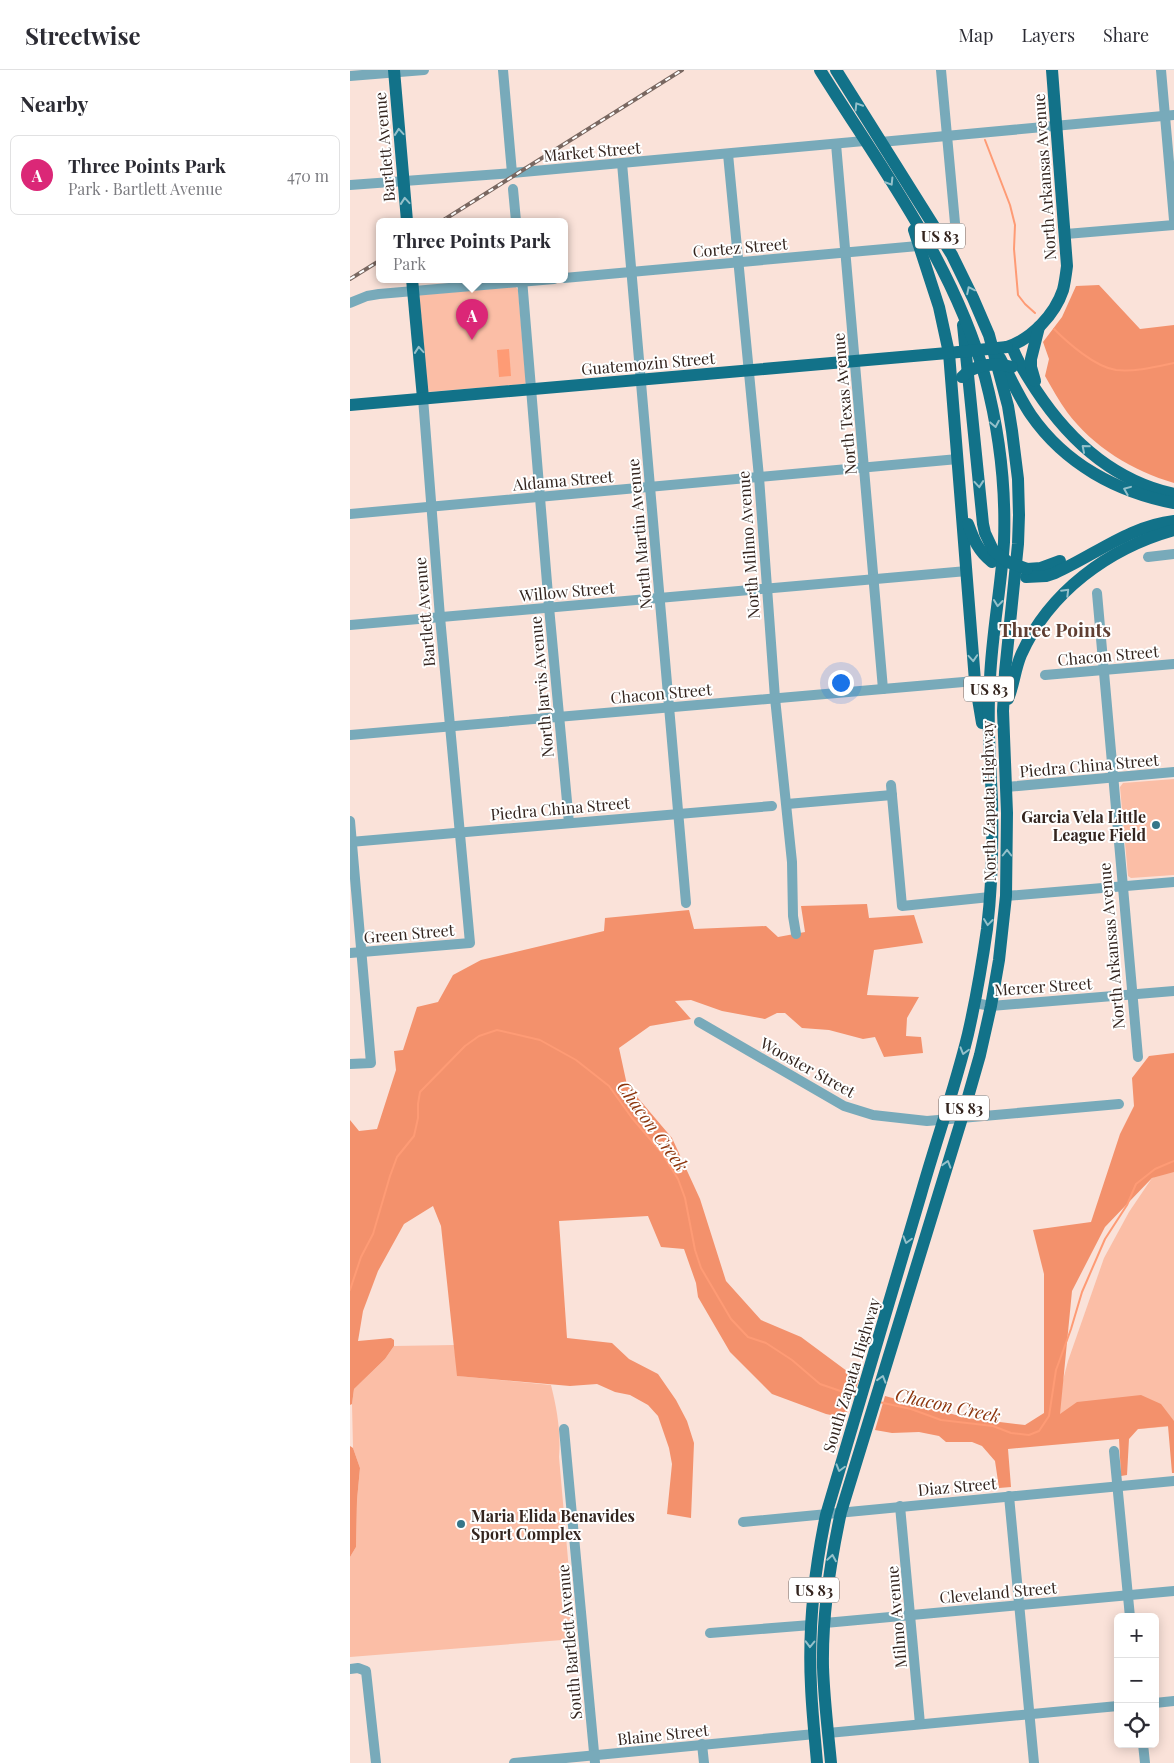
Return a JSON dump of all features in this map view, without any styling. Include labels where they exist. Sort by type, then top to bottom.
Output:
[{"type":"main road","name":"North Zapata Highway","points":[[820,70],[910,213],[940,266],[961,309],[973,339],[990,400],[1000,456],[1003,483],[1004,543],[988,705],[992,825],[990,898],[982,963],[974,1003]]},
{"type":"main road","name":"North Zapata Highway","points":[[836,70],[952,255],[989,335],[1008,406],[1018,479],[1018,544],[1003,711],[1006,787],[1006,896],[999,960],[991,1006]]},
{"type":"main road","name":"North Arkansas Avenue","points":[[954,352],[1010,346],[1024,340],[1051,313],[1063,290],[1068,266],[1052,70]]},
{"type":"main road","name":"Bartlett Avenue","points":[[394,71],[407,218]]},
{"type":"main road","points":[[910,213],[918,246],[954,352],[954,409],[975,681],[990,770]]},
{"type":"main road","name":"Bartlett Avenue","points":[[413,285],[423,398]]},
{"type":"main road","points":[[961,309],[983,524],[992,556]]},
{"type":"main road","points":[[1038,392],[1031,367],[1031,359],[1039,327]]},
{"type":"main road","points":[[989,335],[1018,394],[1032,416],[1064,451],[1082,466],[1124,490],[1174,503]]},
{"type":"main road","points":[[1010,346],[1058,421],[1086,450],[1124,475],[1162,492],[1174,494]]},
{"type":"main road","name":"Guatemozin Street","points":[[350,405],[954,352]]},
{"type":"main road","points":[[954,409],[962,377],[973,369],[988,365],[1000,364],[1017,369],[1038,392]]},
{"type":"main road","points":[[962,505],[973,540],[983,554],[1008,562],[1026,573],[1046,576],[1126,535],[1145,527],[1174,520]]},
{"type":"main road","points":[[1026,573],[1050,566],[1105,536],[1130,526],[1151,519],[1174,515]]},
{"type":"main road","points":[[1003,711],[1012,690],[1020,657],[1031,636],[1056,601],[1097,565],[1141,541],[1174,530]]},
{"type":"main road","name":"South Zapata Highway","points":[[817,1763],[811,1688],[811,1625],[816,1572],[826,1515],[963,1052],[974,1003]]},
{"type":"main road","name":"South Zapata Highway","points":[[831,1763],[823,1668],[830,1572],[841,1512],[962,1118],[980,1055],[991,1006]]},
{"type":"street","points":[[350,76],[424,70]]},
{"type":"street","points":[[503,70],[512,173]]},
{"type":"street","points":[[941,70],[956,234]]},
{"type":"street","points":[[1161,70],[1169,115],[1174,220]]},
{"type":"street","points":[[881,142],[947,134],[1169,115]]},
{"type":"street","points":[[836,144],[864,141]]},
{"type":"street","name":"Market Street","points":[[350,185],[512,173],[836,144]]},
{"type":"street","name":"North Texas Avenue","points":[[836,144],[883,689]]},
{"type":"street","name":"North Milmo Avenue","points":[[728,154],[759,477],[766,588],[775,698],[787,804],[792,862],[793,916],[796,934]]},
{"type":"street","name":"North Martin Avenue","points":[[622,163],[686,903]]},
{"type":"street","points":[[513,189],[516,218]]},
{"type":"street","points":[[1066,234],[1174,224]]},
{"type":"street","name":"Cortez Street","points":[[568,278],[918,246]]},
{"type":"street","points":[[350,303],[413,285],[457,283]]},
{"type":"street","name":"North Jarvis Avenue","points":[[522,283],[569,823]]},
{"type":"street","name":"Bartlett Avenue","points":[[423,398],[440,617],[470,943]]},
{"type":"street","name":"Aldama Street","points":[[350,514],[958,459]]},
{"type":"street","points":[[1148,557],[1174,554]]},
{"type":"street","name":"Willow Street","points":[[350,625],[967,571]]},
{"type":"street","name":"North Arkansas Avenue","points":[[1097,593],[1138,1057]]},
{"type":"street","name":"Chacon Street","points":[[1045,675],[1174,664]]},
{"type":"street","name":"Chacon Street","points":[[350,735],[975,681]]},
{"type":"street","name":"Piedra China Street","points":[[1006,787],[1174,772]]},
{"type":"street","points":[[787,804],[892,790],[902,906],[990,898]]},
{"type":"street","name":"Piedra China Street","points":[[351,842],[772,806]]},
{"type":"street","points":[[350,821],[371,1062],[350,1064]]},
{"type":"street","points":[[1006,896],[1174,882]]},
{"type":"street","name":"Green Street","points":[[350,953],[470,943]]},
{"type":"street","name":"Mercer Street","points":[[974,1003],[991,1006],[1174,991]]},
{"type":"street","name":"Wooster Street","points":[[699,1022],[830,1099],[858,1112],[873,1115],[943,1120],[1119,1104]]},
{"type":"street","name":"South Bartlett Avenue","points":[[564,1429],[595,1759]]},
{"type":"street","points":[[1114,1451],[1130,1613]]},
{"type":"street","name":"Diaz Street","points":[[743,1522],[1174,1481]]},
{"type":"street","points":[[1009,1496],[1034,1763]]},
{"type":"street","name":"Milmo Avenue","points":[[900,1506],[920,1724]]},
{"type":"street","name":"Cleveland Street","points":[[825,1623],[1174,1591]]},
{"type":"street","points":[[710,1633],[811,1625]]},
{"type":"street","points":[[350,1669],[358,1668],[366,1671],[376,1763]]},
{"type":"street","points":[[1159,1703],[1174,1701]]},
{"type":"street","points":[[828,1733],[1114,1706]]},
{"type":"street","name":"Blaine Street","points":[[514,1763],[595,1759],[702,1744],[814,1734]]},
{"type":"street","points":[[702,1744],[704,1763]]},
{"type":"street","points":[[1143,1748],[1145,1763]]},
{"type":"shaded area","points":[[1099,285],[1140,329],[1174,325],[1174,483],[1144,472],[1101,447],[1077,425],[1058,399],[1045,376],[1049,359],[1043,342],[1062,317],[1076,286]]},
{"type":"shaded area","points":[[516,287],[518,290],[525,384],[428,392],[419,295]]},
{"type":"shaded area","points":[[509,349],[511,376],[499,377],[497,350]]},
{"type":"shaded area","points":[[1174,779],[1174,875],[1131,878],[1128,876],[1120,787],[1123,783]]},
{"type":"shaded area","points":[[867,904],[869,918],[914,915],[923,943],[874,950],[867,995],[919,997],[907,1018],[906,1036],[921,1037],[923,1053],[884,1057],[875,1037],[863,1039],[829,1030],[802,1028],[785,1013],[777,1013],[765,1019],[722,1011],[691,1000],[675,1001],[691,1019],[650,1026],[619,1048],[627,1085],[672,1138],[700,1199],[726,1281],[761,1320],[801,1337],[859,1380],[845,1418],[826,1414],[772,1394],[730,1352],[698,1297],[696,1283],[684,1249],[661,1247],[648,1216],[559,1221],[567,1338],[612,1343],[629,1359],[658,1374],[676,1400],[687,1421],[694,1443],[691,1518],[667,1514],[672,1464],[669,1448],[658,1416],[648,1405],[630,1395],[615,1392],[597,1384],[570,1386],[457,1376],[441,1226],[433,1206],[404,1224],[378,1271],[363,1311],[358,1341],[391,1338],[394,1340],[394,1346],[385,1359],[354,1389],[352,1404],[350,1405],[350,1120],[359,1131],[377,1129],[396,1070],[394,1051],[403,1050],[417,1007],[438,1002],[453,975],[481,960],[604,931],[605,918],[689,910],[694,929],[766,926],[778,937],[805,932],[801,906]]},
{"type":"shaded area","points":[[1174,1053],[1174,1172],[1152,1178],[1105,1227],[1072,1291],[1060,1414],[1077,1402],[1141,1395],[1161,1404],[1174,1421],[1174,1473],[1172,1473],[1168,1426],[1138,1429],[1129,1439],[1127,1475],[1121,1476],[1119,1439],[1008,1449],[1011,1487],[999,1488],[995,1461],[982,1446],[972,1442],[946,1442],[939,1436],[919,1432],[892,1433],[875,1430],[885,1396],[967,1418],[1025,1425],[1044,1413],[1044,1274],[1033,1230],[1091,1222],[1120,1134],[1134,1106],[1132,1078],[1149,1056]]},
{"type":"shaded area","points":[[1174,1167],[1174,1426],[1048,1437],[1068,1361],[1104,1258],[1129,1212],[1152,1178]]},
{"type":"shaded area","name":"Maria Elida Benavides Sport Complex","points":[[454,1345],[458,1376],[551,1385],[559,1430],[559,1457],[575,1639],[350,1657],[350,1557],[356,1547],[360,1468],[353,1448],[352,1404],[354,1389],[385,1359],[394,1346]]},
{"type":"shaded area","points":[[350,1446],[353,1448],[360,1468],[356,1547],[350,1557]]},
{"type":"waterway","points":[[985,140],[1010,205],[1015,225],[1014,249],[1018,295],[1035,313]]},
{"type":"waterway","points":[[1054,329],[1082,354],[1108,368],[1116,370],[1145,369],[1174,363]]},
{"type":"waterway","name":"Chacon Creek","points":[[350,1290],[361,1257],[373,1234],[397,1157],[414,1136],[418,1118],[420,1092],[465,1046],[479,1036],[497,1030],[540,1040],[576,1060],[609,1086],[632,1118],[662,1153],[678,1179],[685,1198],[695,1250],[701,1268],[731,1319],[748,1337],[766,1343],[792,1360],[820,1384],[855,1396]]},
{"type":"waterway","name":"Chacon Creek","points":[[879,1402],[911,1409],[941,1420],[993,1426],[1011,1433],[1029,1435],[1039,1431],[1049,1416],[1056,1370],[1082,1292],[1105,1239],[1127,1205],[1136,1184],[1155,1169],[1174,1161]]},
{"type":"railway","points":[[447,218],[682,70]]},
{"type":"railway","points":[[350,279],[376,263]]},
{"type":"place","name":"Three Points Park","points":[[472,340]]},
{"type":"place","name":"Garcia Vela Little League Field","points":[[1156,825]]},
{"type":"place","name":"Maria Elida Benavides Sport Complex","points":[[461,1524]]},
{"type":"district","name":"Three Points","points":[[1055,629]]}]
